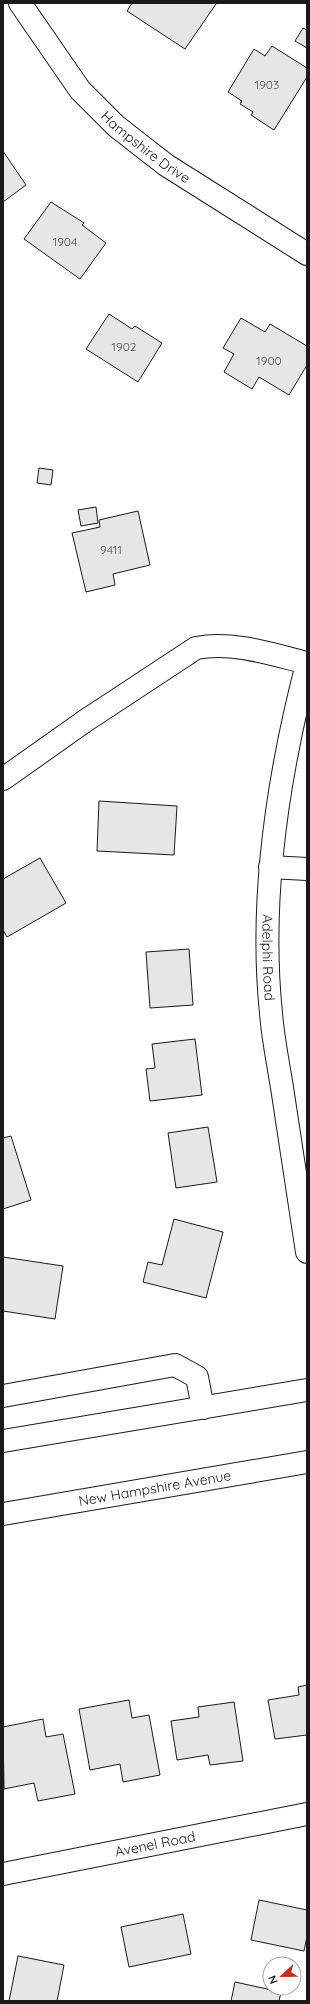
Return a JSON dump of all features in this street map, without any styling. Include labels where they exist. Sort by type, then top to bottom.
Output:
[{"type":"main road","name":"Hampshire Drive","points":[[20,3],[80,90],[116,126],[166,165],[307,254]]},
{"type":"main road","points":[[3,779],[85,720],[196,648],[213,645],[240,647],[307,663]]},
{"type":"main road","name":"Adelphi Road","points":[[307,663],[294,714],[276,813],[270,866],[268,937],[271,1013],[307,1252]]},
{"type":"main road","points":[[270,866],[307,869]]},
{"type":"main road","points":[[3,1396],[175,1365],[197,1377],[203,1408]]},
{"type":"main road","points":[[3,1441],[307,1390]]},
{"type":"main road","name":"New Hampshire Avenue","points":[[3,1514],[307,1462]]},
{"type":"main road","name":"Avenel Road","points":[[3,1874],[307,1814]]},
{"type":"building","points":[[132,3],[216,4],[185,49],[127,11]]},
{"type":"building","points":[[303,28],[307,30],[307,48],[295,41]]},
{"type":"building","points":[[272,46],[307,68],[307,77],[274,130],[251,115],[253,112],[240,104],[242,101],[228,92],[254,49],[265,56]]},
{"type":"building","points":[[3,151],[26,185],[3,202]]},
{"type":"building","points":[[51,202],[84,223],[82,225],[106,243],[80,279],[24,239]]},
{"type":"building","points":[[109,314],[132,329],[135,326],[162,343],[138,382],[86,349]]},
{"type":"building","points":[[241,318],[265,332],[270,324],[307,346],[307,365],[289,395],[259,377],[252,389],[224,372],[234,354],[223,348]]},
{"type":"building","points":[[39,468],[53,470],[51,485],[37,483]]},
{"type":"building","points":[[96,507],[98,523],[81,526],[78,510]]},
{"type":"building","points":[[138,511],[150,565],[113,574],[115,585],[86,592],[72,533],[100,527],[99,520]]},
{"type":"building","points":[[99,801],[177,806],[174,855],[97,851]]},
{"type":"building","points":[[40,858],[66,903],[7,937],[3,930],[3,879]]},
{"type":"building","points":[[189,949],[193,1005],[150,1008],[146,952]]},
{"type":"building","points":[[195,1039],[202,1095],[150,1101],[146,1069],[155,1068],[152,1044]]},
{"type":"building","points":[[208,1127],[217,1182],[176,1188],[168,1133]]},
{"type":"building","points":[[11,1136],[31,1200],[3,1209],[3,1138]]},
{"type":"building","points":[[174,1219],[223,1232],[206,1298],[143,1282],[148,1262],[162,1265]]},
{"type":"building","points":[[3,1257],[63,1266],[55,1319],[3,1311]]},
{"type":"building","points":[[307,1685],[307,1735],[275,1739],[268,1700],[299,1695],[298,1687]]},
{"type":"building","points":[[129,1700],[132,1718],[149,1715],[160,1775],[123,1782],[120,1764],[90,1770],[79,1709]]},
{"type":"building","points":[[234,1702],[243,1761],[210,1765],[208,1755],[177,1760],[171,1721],[199,1717],[198,1707]]},
{"type":"building","points":[[43,1719],[46,1737],[63,1734],[75,1794],[38,1801],[34,1783],[4,1789],[3,1727]]},
{"type":"building","points":[[259,1900],[307,1910],[307,1936],[304,1951],[251,1940]]},
{"type":"building","points":[[183,1914],[191,1954],[129,1967],[121,1927]]},
{"type":"building","points":[[18,1956],[64,1965],[57,2001],[9,2001]]},
{"type":"building","points":[[235,1982],[262,1988],[262,1996],[280,1996],[279,2001],[231,2001]]}]
